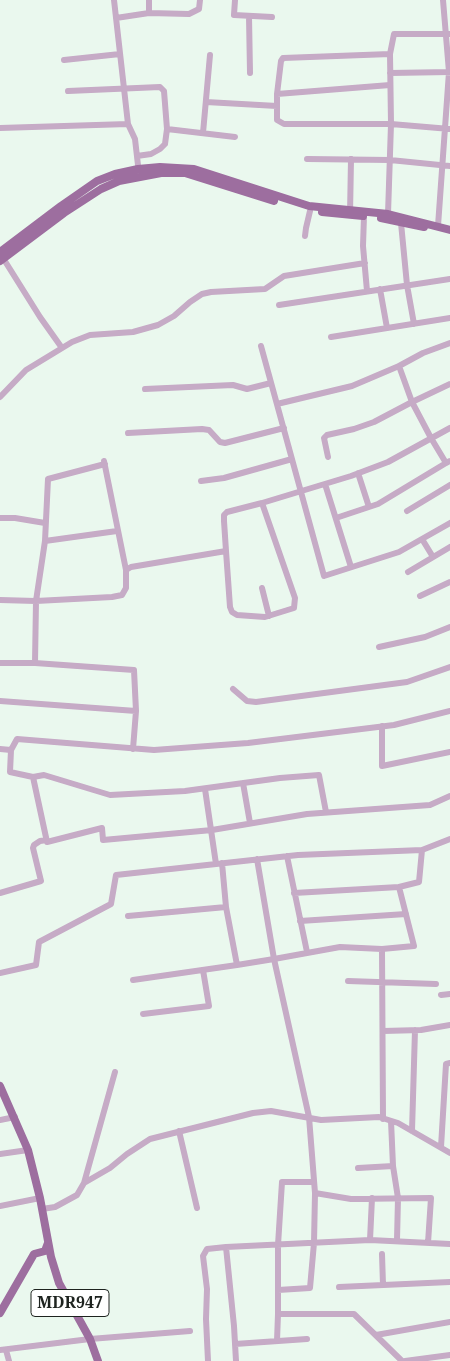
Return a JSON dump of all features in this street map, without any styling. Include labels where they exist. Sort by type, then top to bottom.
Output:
[{"type":"main road","points":[[1,257],[53,212],[97,181],[115,174],[160,167],[194,169],[309,206],[351,212],[450,234]]},
{"type":"main road","points":[[1,257],[101,189],[119,182],[161,173],[185,174],[310,211],[388,214],[450,230]]},
{"type":"main road","name":"MDR947","points":[[0,1086],[28,1150],[40,1198],[48,1243],[59,1283],[90,1339],[98,1361]]},
{"type":"main road","points":[[0,1313],[34,1254],[45,1251],[48,1243]]},
{"type":"street","points":[[114,0],[128,124],[134,139],[139,177]]},
{"type":"street","points":[[149,0],[149,13]]},
{"type":"street","points":[[116,18],[149,13],[189,14],[199,9],[200,0]]},
{"type":"street","points":[[235,0],[234,16],[272,17]]},
{"type":"street","points":[[438,226],[446,166],[450,72],[444,0]]},
{"type":"street","points":[[249,16],[250,73]]},
{"type":"street","points":[[388,214],[391,124],[390,54],[394,34],[448,34]]},
{"type":"street","points":[[64,60],[120,54]]},
{"type":"street","points":[[390,54],[283,58],[277,94],[277,120],[284,124],[391,124],[447,129]]},
{"type":"street","points":[[203,133],[210,55]]},
{"type":"street","points":[[390,73],[450,72]]},
{"type":"street","points":[[277,94],[390,85]]},
{"type":"street","points":[[68,91],[162,88],[164,91],[167,128],[165,144],[151,154],[137,156]]},
{"type":"street","points":[[206,102],[277,106]]},
{"type":"street","points":[[0,128],[128,124]]},
{"type":"street","points":[[167,128],[235,137]]},
{"type":"street","points":[[307,159],[390,160],[446,166]]},
{"type":"street","points":[[351,212],[352,159]]},
{"type":"street","points":[[306,236],[310,211]]},
{"type":"street","points":[[364,216],[367,291]]},
{"type":"street","points":[[401,222],[407,285],[414,324]]},
{"type":"street","points":[[1,257],[62,348]]},
{"type":"street","points":[[0,397],[26,370],[72,342],[90,335],[134,332],[158,325],[174,316],[202,294],[265,289],[284,276],[365,263]]},
{"type":"street","points":[[279,305],[450,279]]},
{"type":"street","points":[[380,289],[387,328]]},
{"type":"street","points":[[330,337],[450,318]]},
{"type":"street","points":[[277,404],[352,386],[450,342]]},
{"type":"street","points":[[261,346],[324,576],[399,552],[450,523]]},
{"type":"street","points":[[336,518],[378,504],[448,462],[431,438],[412,402],[399,366]]},
{"type":"street","points":[[145,390],[233,385],[247,389],[271,383]]},
{"type":"street","points":[[328,457],[324,438],[327,435],[374,422],[450,384]]},
{"type":"street","points":[[128,433],[202,429],[209,430],[220,442],[225,443],[284,428]]},
{"type":"street","points":[[262,503],[295,604],[294,608],[269,616],[250,617],[237,615],[232,612],[224,514],[325,484],[388,462],[450,428]]},
{"type":"street","points":[[201,481],[224,478],[292,459]]},
{"type":"street","points":[[0,600],[36,601],[112,597],[122,594],[126,588],[126,570],[104,462],[48,480],[45,541],[36,601],[35,663]]},
{"type":"street","points":[[358,473],[369,507]]},
{"type":"street","points":[[325,484],[351,567]]},
{"type":"street","points":[[407,511],[450,485]]},
{"type":"street","points":[[0,518],[15,518],[45,523]]},
{"type":"street","points":[[45,541],[117,532]]},
{"type":"street","points":[[422,539],[433,556]]},
{"type":"street","points":[[408,572],[450,547]]},
{"type":"street","points":[[126,570],[130,567],[226,551]]},
{"type":"street","points":[[420,596],[450,582]]},
{"type":"street","points":[[262,588],[269,616]]},
{"type":"street","points":[[379,647],[425,637],[450,627]]},
{"type":"street","points":[[0,662],[134,670],[136,711],[133,749]]},
{"type":"street","points":[[233,689],[248,701],[256,702],[407,682],[450,667]]},
{"type":"street","points":[[0,701],[136,711]]},
{"type":"street","points":[[326,812],[318,775],[205,789],[110,795],[44,775],[33,777],[10,772],[10,750],[17,739],[154,750],[248,744],[402,723],[450,711]]},
{"type":"street","points":[[382,726],[382,766],[450,752]]},
{"type":"street","points":[[0,749],[10,750]]},
{"type":"street","points":[[33,777],[47,840]]},
{"type":"street","points":[[243,783],[250,823]]},
{"type":"street","points":[[205,789],[237,964]]},
{"type":"street","points":[[0,893],[42,881],[33,848],[40,841],[47,840],[47,842],[102,828],[102,840],[212,830],[307,814],[430,805],[450,796]]},
{"type":"street","points":[[0,973],[36,965],[39,942],[111,904],[116,876],[287,856],[422,850],[450,840]]},
{"type":"street","points":[[294,893],[399,887],[420,882],[422,850]]},
{"type":"street","points":[[287,856],[307,952]]},
{"type":"street","points":[[257,859],[274,959],[309,1118],[315,1192],[314,1243],[310,1288],[278,1290]]},
{"type":"street","points":[[133,980],[340,947],[382,949],[414,946],[399,887]]},
{"type":"street","points":[[128,916],[226,907]]},
{"type":"street","points":[[300,921],[406,914]]},
{"type":"street","points":[[382,949],[384,1119]]},
{"type":"street","points":[[143,1014],[209,1006],[203,970]]},
{"type":"street","points":[[348,981],[436,984]]},
{"type":"street","points":[[441,995],[450,994]]},
{"type":"street","points":[[383,1031],[415,1030],[450,1025]]},
{"type":"street","points":[[412,1131],[415,1030]]},
{"type":"street","points":[[440,1147],[446,1064],[450,1063]]},
{"type":"street","points":[[42,1209],[55,1207],[77,1195],[84,1182],[115,1072]]},
{"type":"street","points":[[84,1182],[110,1168],[150,1139],[253,1113],[271,1111],[321,1120],[379,1117],[412,1131],[450,1153]]},
{"type":"street","points":[[0,1120],[15,1117]]},
{"type":"street","points":[[391,1121],[393,1166],[398,1198],[397,1240]]},
{"type":"street","points":[[179,1131],[198,1208]]},
{"type":"street","points":[[0,1154],[28,1150]]},
{"type":"street","points":[[358,1168],[393,1166]]},
{"type":"street","points":[[277,1341],[278,1245],[282,1182],[314,1182]]},
{"type":"street","points":[[315,1192],[351,1199],[431,1198],[428,1243]]},
{"type":"street","points":[[0,1206],[40,1198]]},
{"type":"street","points":[[370,1240],[372,1198]]},
{"type":"street","points":[[208,1361],[207,1289],[203,1256],[207,1248],[370,1240],[450,1244]]},
{"type":"street","points":[[226,1247],[236,1361]]},
{"type":"street","points":[[382,1254],[383,1285]]},
{"type":"street","points":[[339,1287],[450,1282]]},
{"type":"street","points":[[278,1314],[354,1314],[406,1361],[450,1355]]},
{"type":"street","points":[[376,1335],[450,1322]]},
{"type":"street","points":[[9,1361],[3,1350],[90,1339],[190,1331]]},
{"type":"street","points":[[235,1344],[307,1339]]}]
